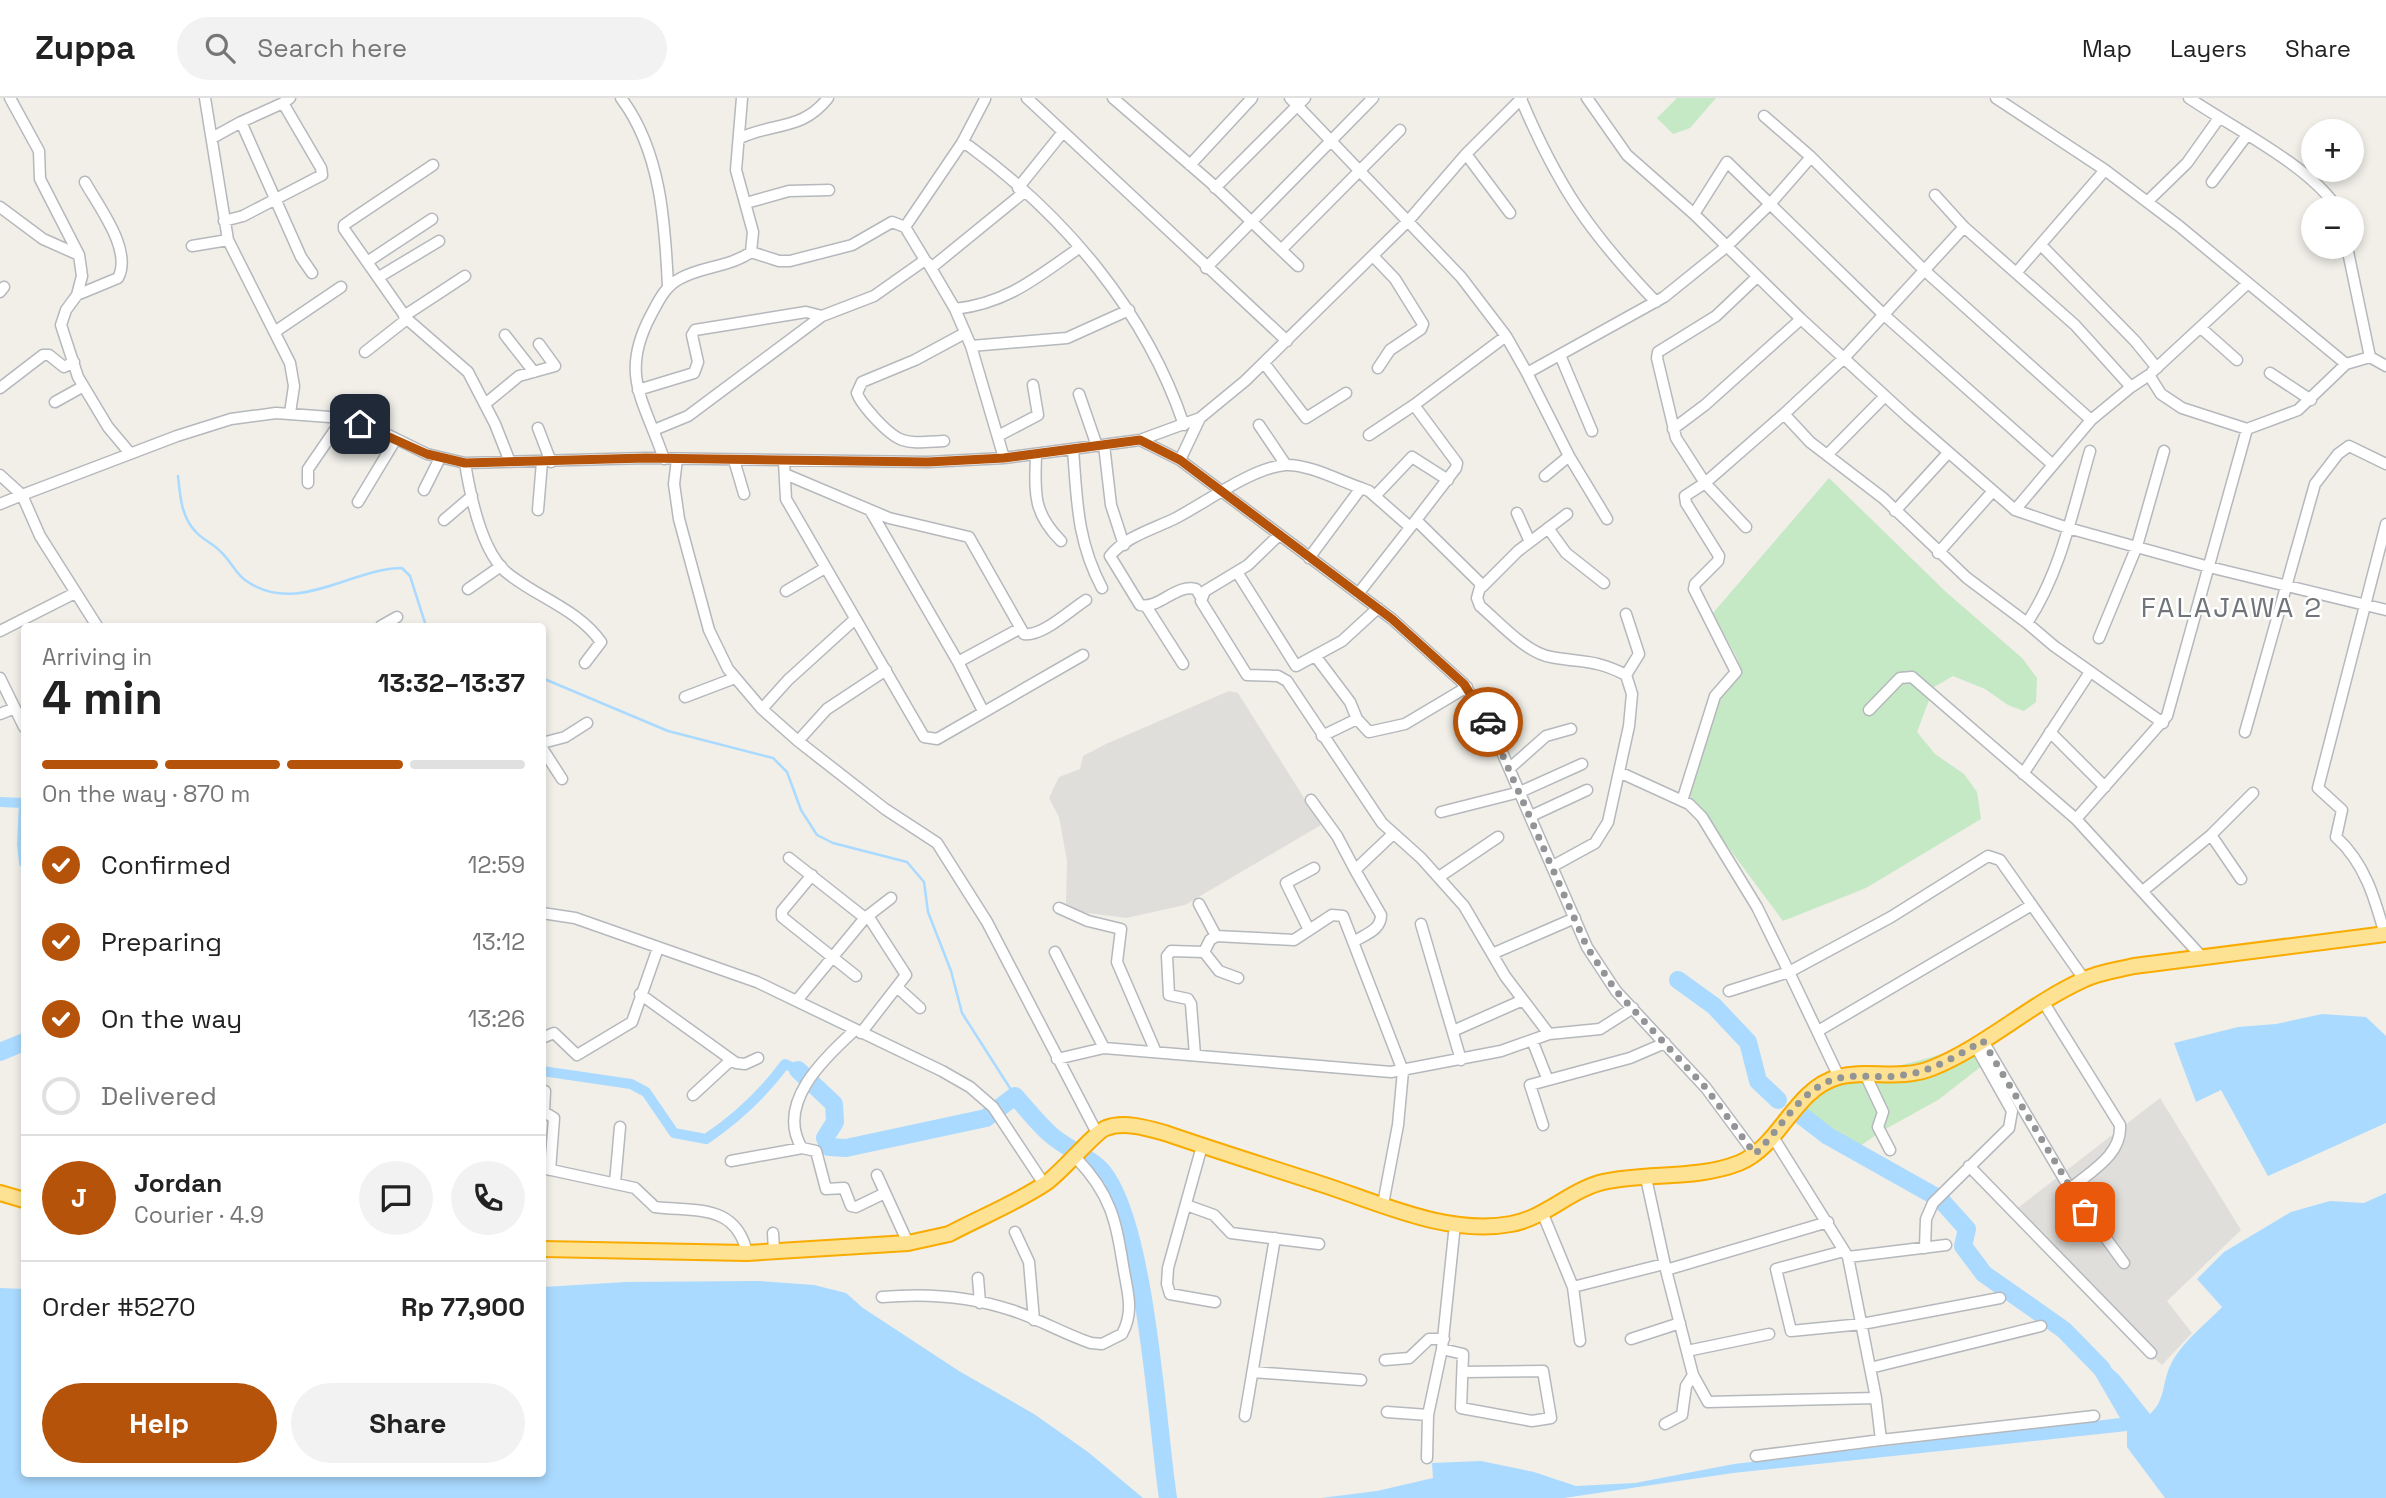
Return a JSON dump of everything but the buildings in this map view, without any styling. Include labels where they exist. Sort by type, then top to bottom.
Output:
[{"type":"highway","points":[[546,1249],[747,1253],[908,1243],[949,1234],[1044,1184],[1081,1153],[1097,1133],[1105,1128],[1140,1126],[1383,1204],[1455,1224],[1513,1224],[1594,1185],[1716,1170],[1755,1154],[1814,1090],[1839,1077],[1902,1076],[1931,1069],[2084,979],[2134,966],[2385,934]]},
{"type":"highway","points":[[0,1193],[21,1199]]},
{"type":"street","points":[[10,98],[39,151],[40,179],[79,255],[82,276],[77,295],[64,314],[61,325],[82,387],[129,452]]},
{"type":"street","points":[[205,98],[228,240],[276,331],[294,374],[290,413]]},
{"type":"street","points":[[621,98],[638,127],[659,189],[668,286]]},
{"type":"street","points":[[742,98],[736,170],[753,232],[751,252]]},
{"type":"street","points":[[740,138],[806,119],[828,98]]},
{"type":"street","points":[[1027,98],[1287,341]]},
{"type":"street","points":[[1113,98],[1252,221],[1298,266]]},
{"type":"street","points":[[1189,165],[1252,98]]},
{"type":"street","points":[[1206,268],[1373,98]]},
{"type":"street","points":[[0,504],[129,452],[231,419],[290,413],[342,418],[440,458],[465,463],[646,458],[783,463],[928,462],[1004,458],[1140,440],[1200,418],[1264,363],[1409,220],[1463,158],[1522,98],[1542,149],[1571,202],[1607,250],[1656,302]]},
{"type":"street","points":[[1587,98],[1626,155],[1694,214],[1843,358],[2015,510],[2068,528],[2209,567],[2386,610]]},
{"type":"street","points":[[1996,98],[2105,170],[2299,323],[2346,364]]},
{"type":"street","points":[[2189,98],[2247,135],[2330,196]]},
{"type":"street","points":[[905,227],[962,143],[985,100]]},
{"type":"street","points":[[1215,188],[1298,100],[1331,142],[1409,220],[1480,300],[1506,336],[1569,456],[1607,519]]},
{"type":"street","points":[[212,138],[287,101],[323,173],[277,200],[224,221]]},
{"type":"street","points":[[1764,116],[1811,157],[1924,270],[2091,420]]},
{"type":"street","points":[[2147,202],[2187,163],[2219,118]]},
{"type":"street","points":[[242,122],[304,262],[312,273]]},
{"type":"street","points":[[1282,249],[1401,130]]},
{"type":"street","points":[[654,430],[688,416],[822,316],[874,296],[928,264],[1021,190],[1063,132]]},
{"type":"street","points":[[2212,182],[2247,135]]},
{"type":"street","points":[[962,143],[978,153],[1021,190],[1079,248],[1129,310],[1169,380],[1184,425]]},
{"type":"street","points":[[1527,373],[1615,322],[1656,302],[1726,247],[1770,204],[1811,157]]},
{"type":"street","points":[[1463,158],[1510,213]]},
{"type":"street","points":[[1694,214],[1727,162],[1883,314],[2052,464]]},
{"type":"street","points":[[433,165],[344,225],[355,247],[406,318],[460,362],[485,404],[510,462]]},
{"type":"street","points":[[2016,274],[2105,170]]},
{"type":"street","points":[[77,295],[118,278],[121,267],[114,235],[85,182]]},
{"type":"street","points":[[746,203],[789,191],[829,190]]},
{"type":"street","points":[[1935,195],[1964,227],[2076,325],[2131,387]]},
{"type":"street","points":[[0,208],[43,239],[79,255]]},
{"type":"street","points":[[367,262],[432,219]]},
{"type":"street","points":[[664,459],[638,390],[634,356],[638,340],[668,286],[693,272],[730,263],[751,252],[779,261],[798,260],[852,245],[892,222],[905,227],[955,309],[971,346],[1004,458]]},
{"type":"street","points":[[1674,797],[1715,696],[1736,672],[1706,617],[1694,587],[1719,558],[1685,499],[1784,414],[1843,358],[1964,227]]},
{"type":"street","points":[[192,246],[228,240]]},
{"type":"street","points":[[379,277],[439,241]]},
{"type":"street","points":[[2042,246],[2135,341],[2153,371],[2161,394],[2182,408],[2247,429],[2279,419],[2311,400],[2346,364],[2370,357],[2386,366]]},
{"type":"street","points":[[955,309],[991,303],[1041,275],[1079,248]]},
{"type":"street","points":[[1373,256],[1395,279],[1423,324],[1383,356],[1378,368]]},
{"type":"street","points":[[2350,259],[2370,357]]},
{"type":"street","points":[[365,352],[406,318],[466,276]]},
{"type":"street","points":[[1746,527],[1689,462],[1673,429],[1658,352],[1716,316],[1757,277]]},
{"type":"street","points":[[2015,510],[2091,420],[2153,371],[2247,284]]},
{"type":"street","points":[[276,331],[341,287]]},
{"type":"street","points":[[971,346],[1067,338],[1129,310]]},
{"type":"street","points":[[638,390],[694,373],[698,365],[692,335],[695,330],[806,312],[822,316]]},
{"type":"street","points":[[1673,429],[1715,397],[1801,319]]},
{"type":"street","points":[[2201,328],[2237,360]]},
{"type":"street","points":[[944,441],[917,443],[893,438],[866,408],[857,393],[862,382],[915,360],[965,333]]},
{"type":"street","points":[[505,335],[534,372]]},
{"type":"street","points":[[1369,435],[1506,336]]},
{"type":"street","points":[[485,404],[510,381],[555,366],[540,344]]},
{"type":"street","points":[[0,388],[43,355],[49,355],[64,367],[74,362]]},
{"type":"street","points":[[1560,355],[1592,431]]},
{"type":"street","points":[[1264,363],[1306,418],[1346,393]]},
{"type":"street","points":[[2270,373],[2311,400]]},
{"type":"street","points":[[998,436],[1038,415],[1033,385]]},
{"type":"street","points":[[55,402],[82,387]]},
{"type":"street","points":[[1080,394],[1101,445],[1111,505],[1124,545]]},
{"type":"street","points":[[1827,456],[1885,396]]},
{"type":"street","points":[[1358,594],[1448,480],[1457,463],[1414,405]]},
{"type":"street","points":[[1784,414],[1827,456],[1845,466],[1938,553],[2090,672],[2163,723]]},
{"type":"street","points":[[308,483],[309,469],[342,418]]},
{"type":"street","points":[[1180,460],[1200,418]]},
{"type":"street","points":[[1259,425],[1286,465]]},
{"type":"street","points":[[538,428],[546,462],[538,510]]},
{"type":"street","points":[[2076,819],[2163,723],[2170,709],[2247,429]]},
{"type":"street","points":[[358,502],[396,439]]},
{"type":"street","points":[[1140,440],[1180,460],[1278,536],[1378,608],[1418,640],[1467,687],[1491,727],[1575,918],[1601,970],[1706,1088],[1755,1154]]},
{"type":"street","points":[[2245,732],[2288,586],[2311,493],[2330,464],[2350,446],[2386,464]]},
{"type":"street","points":[[1073,449],[1080,532],[1091,567],[1102,588]]},
{"type":"street","points":[[2027,622],[2042,600],[2068,528],[2090,451]]},
{"type":"street","points":[[2099,638],[2137,546],[2164,451]]},
{"type":"street","points":[[1895,511],[1948,453]]},
{"type":"street","points":[[1036,454],[1037,506],[1046,526],[1060,541]]},
{"type":"street","points":[[1545,476],[1569,456]]},
{"type":"street","points":[[1375,496],[1412,457],[1448,480]]},
{"type":"street","points":[[424,491],[440,458]]},
{"type":"street","points":[[677,458],[675,501],[699,597],[709,630],[735,678],[762,709],[798,741],[886,809],[937,843],[987,922],[1097,1133]]},
{"type":"street","points":[[734,460],[744,494]]},
{"type":"street","points":[[465,463],[472,496],[490,548],[501,566],[561,606],[599,638],[601,646],[586,663]]},
{"type":"street","points":[[783,463],[786,499],[924,737],[931,740],[1083,655]]},
{"type":"street","points":[[1482,587],[1413,524],[1375,496],[1361,488],[1303,468],[1286,465],[1220,491],[1111,553],[1110,559],[1138,604],[1146,606],[1185,588],[1196,589],[1242,671],[1253,677],[1282,677],[1375,814],[1439,877],[1464,906],[1492,954],[1549,1034]]},
{"type":"street","points":[[785,474],[920,527],[969,537],[1019,629],[1031,635],[1086,600]]},
{"type":"street","points":[[0,475],[22,495],[40,536],[95,623]]},
{"type":"street","points":[[1309,558],[1361,488]]},
{"type":"street","points":[[1938,553],[1993,491]]},
{"type":"street","points":[[444,520],[472,496]]},
{"type":"street","points":[[870,509],[958,662],[983,711]]},
{"type":"street","points":[[1517,513],[1530,542]]},
{"type":"street","points":[[1553,866],[1595,843],[1608,822],[1632,694],[1626,675],[1595,661],[1550,657],[1534,650],[1477,602],[1482,587],[1530,542],[1567,514]]},
{"type":"street","points":[[2385,934],[2372,889],[2346,846],[2336,837],[2342,810],[2318,788],[2386,524]]},
{"type":"street","points":[[1548,528],[1566,553],[1604,583]]},
{"type":"street","points":[[1201,597],[1237,572],[1278,536]]},
{"type":"street","points":[[468,589],[501,566]]},
{"type":"street","points":[[786,591],[825,568]]},
{"type":"street","points":[[1237,572],[1293,664],[1300,667],[1342,642],[1378,608]]},
{"type":"street","points":[[0,631],[75,593]]},
{"type":"street","points":[[1146,606],[1183,664]]},
{"type":"street","points":[[1626,614],[1639,654],[1626,675]]},
{"type":"street","points":[[386,623],[397,617]]},
{"type":"street","points":[[762,709],[788,680],[854,620]]},
{"type":"street","points":[[958,662],[1019,629]]},
{"type":"street","points":[[1316,657],[1349,702],[1356,719],[1366,731],[1388,729],[1421,716],[1467,687]]},
{"type":"street","points":[[798,741],[827,709],[886,670]]},
{"type":"street","points":[[2023,774],[2090,672]]},
{"type":"street","points":[[1869,710],[1900,678],[1912,677],[2076,819],[2144,890],[2202,957]]},
{"type":"street","points":[[0,678],[21,721]]},
{"type":"street","points":[[685,698],[735,678]]},
{"type":"street","points":[[0,713],[15,708]]},
{"type":"street","points":[[1322,736],[1356,719]]},
{"type":"street","points":[[546,744],[565,737],[587,723]]},
{"type":"street","points":[[1510,768],[1546,736],[1571,729]]},
{"type":"street","points":[[2050,732],[2105,788]]},
{"type":"street","points":[[546,752],[562,779]]},
{"type":"street","points":[[1441,813],[1520,792],[1582,764]]},
{"type":"street","points":[[1619,772],[1674,797],[1702,817],[1732,864],[1789,972],[1839,1077]]},
{"type":"street","points":[[1531,816],[1587,790]]},
{"type":"street","points":[[2144,890],[2211,835],[2253,793]]},
{"type":"street","points":[[1311,800],[1337,836],[1381,915],[1378,927],[1355,941]]},
{"type":"street","points":[[1355,870],[1393,834]]},
{"type":"street","points":[[2211,835],[2241,879]]},
{"type":"street","points":[[1439,877],[1498,837]]},
{"type":"street","points":[[1729,991],[1789,972],[1891,917],[1988,856],[2000,860],[2084,979]]},
{"type":"street","points":[[789,858],[867,917],[889,953],[905,971],[905,979],[898,988],[809,1079],[792,1122],[794,1134],[802,1148]]},
{"type":"street","points":[[1309,930],[1286,883],[1314,868]]},
{"type":"street","points":[[812,875],[781,914],[856,976]]},
{"type":"street","points":[[798,999],[867,917],[891,898]]},
{"type":"street","points":[[1199,904],[1216,936]]},
{"type":"street","points":[[1818,1031],[2032,905]]},
{"type":"street","points":[[1059,908],[1088,921],[1121,929],[1117,962],[1155,1050]]},
{"type":"street","points":[[546,914],[575,918],[724,969],[798,999],[858,1031],[942,1070],[970,1087],[993,1107],[1044,1184]]},
{"type":"street","points":[[1204,952],[1210,940],[1216,936],[1282,942],[1294,940],[1337,914],[1343,916],[1355,941],[1403,1071],[1398,1125],[1383,1204]]},
{"type":"street","points":[[1492,954],[1575,918]]},
{"type":"street","points":[[1422,924],[1461,1060]]},
{"type":"street","points":[[546,1036],[554,1033],[573,1054],[583,1053],[632,1023],[658,948]]},
{"type":"street","points":[[1195,1055],[1192,1009],[1188,999],[1169,995],[1167,956],[1171,951],[1204,952],[1219,971],[1238,978]]},
{"type":"street","points":[[1055,952],[1104,1048]]},
{"type":"street","points":[[898,988],[920,1008]]},
{"type":"street","points":[[640,994],[731,1060],[745,1064],[758,1058]]},
{"type":"street","points":[[1453,1031],[1523,1000]]},
{"type":"street","points":[[2044,1003],[2120,1125],[2121,1139],[2116,1149],[2070,1189]]},
{"type":"street","points":[[1057,1059],[1104,1048],[1155,1050],[1265,1063],[1403,1071],[1461,1060],[1549,1034],[1600,1029],[1633,1008]]},
{"type":"street","points":[[1532,1040],[1547,1079]]},
{"type":"street","points":[[1543,1125],[1529,1088],[1547,1079],[1630,1058],[1665,1043]]},
{"type":"street","points":[[1925,1248],[1926,1219],[1941,1191],[2009,1128],[2012,1120],[2012,1111],[1979,1043]]},
{"type":"street","points":[[1979,1043],[2070,1189],[2124,1263]]},
{"type":"street","points":[[693,1095],[731,1060]]},
{"type":"street","points":[[1866,1076],[1883,1112],[1878,1127],[1891,1150]]},
{"type":"street","points":[[546,1113],[553,1116],[554,1121],[546,1169],[635,1188],[655,1207],[703,1210],[724,1218],[742,1235],[747,1253]]},
{"type":"street","points":[[615,1182],[620,1127]]},
{"type":"street","points":[[1773,1137],[1846,1254],[1876,1398],[1881,1440]]},
{"type":"street","points":[[1202,1146],[1168,1268],[1168,1290],[1178,1296],[1215,1302]]},
{"type":"street","points":[[731,1161],[802,1148],[816,1151],[825,1189],[844,1188],[851,1206],[856,1207],[885,1193]]},
{"type":"street","points":[[882,1297],[924,1294],[980,1303],[1012,1310],[1076,1338],[1102,1344],[1122,1334],[1131,1312],[1122,1244],[1114,1212],[1081,1153]]},
{"type":"street","points":[[1969,1166],[2151,1353]]},
{"type":"street","points":[[877,1175],[908,1243]]},
{"type":"street","points":[[1646,1178],[1665,1267],[1693,1375],[1707,1402],[1876,1398]]},
{"type":"street","points":[[1186,1205],[1214,1215],[1231,1233],[1319,1244]]},
{"type":"street","points":[[1542,1212],[1573,1287],[1580,1341]]},
{"type":"street","points":[[1573,1287],[1665,1267],[1828,1222]]},
{"type":"street","points":[[1427,1458],[1429,1415],[1443,1344],[1455,1224]]},
{"type":"street","points":[[1015,1232],[1029,1262],[1034,1320]]},
{"type":"street","points":[[774,1233],[774,1251]]},
{"type":"street","points":[[1245,1416],[1275,1238]]},
{"type":"street","points":[[1946,1245],[1846,1254],[1776,1269],[1788,1329],[1796,1333],[1862,1324],[2000,1298]]},
{"type":"street","points":[[978,1278],[980,1303]]},
{"type":"street","points":[[1631,1339],[1680,1324]]},
{"type":"street","points":[[1870,1368],[2041,1326]]},
{"type":"street","points":[[1687,1351],[1769,1334]]},
{"type":"street","points":[[1385,1360],[1409,1358],[1429,1339],[1462,1354],[1461,1408],[1532,1421],[1551,1418],[1552,1410],[1543,1371],[1462,1372]]},
{"type":"street","points":[[1253,1372],[1361,1380]]},
{"type":"street","points":[[1665,1424],[1682,1415],[1686,1386],[1693,1375]]},
{"type":"street","points":[[1387,1412],[1429,1415]]},
{"type":"street","points":[[1756,1456],[2094,1416]]},
{"type":"shaded area","points":[[1229,691],[1238,693],[1321,825],[1185,905],[1126,918],[1081,912],[1066,904],[1067,861],[1059,817],[1049,798],[1059,777],[1080,769],[1083,756],[1106,744]]},
{"type":"shaded area","points":[[2160,1098],[2241,1230],[2167,1301],[2192,1333],[2162,1365],[2103,1313],[2010,1214]]},
{"type":"green space","points":[[1677,98],[1716,98],[1690,128],[1673,134],[1657,118]]},
{"type":"green space","points":[[1829,478],[1946,592],[2022,658],[2037,678],[2036,702],[2024,711],[2008,705],[1985,689],[1953,676],[1934,687],[1917,732],[1935,754],[1964,774],[1977,792],[1981,819],[1866,888],[1783,921],[1688,793],[1722,692],[1742,675],[1737,658],[1713,613]]},
{"type":"green space","points":[[1969,1042],[1983,1065],[1938,1100],[1880,1132],[1856,1149],[1806,1116],[1805,1101],[1822,1090],[1863,1074],[1928,1058]]},
{"type":"water","points":[[2322,1014],[2366,1017],[2386,1036],[2386,1123],[2268,1176],[2221,1090],[2196,1102],[2174,1043],[2238,1027],[2276,1024]]},
{"type":"water","points":[[2386,1193],[2386,1498],[2165,1498],[2127,1447],[2127,1431],[1733,1473],[1564,1498],[1321,1498],[1377,1491],[1433,1478],[1432,1463],[1481,1461],[1534,1472],[1576,1486],[1635,1483],[1734,1464],[2120,1418],[2083,1354],[2089,1348],[2119,1375],[2150,1414],[2159,1403],[2168,1370],[2175,1356],[2222,1307],[2197,1279],[2224,1252],[2291,1212],[2330,1201],[2364,1203]]},
{"type":"water","points":[[759,1281],[814,1285],[846,1293],[863,1308],[959,1371],[1034,1414],[1088,1452],[1143,1498],[0,1498],[0,1288],[21,1289],[21,1477],[546,1477],[546,1287],[626,1282]]},
{"type":"waterway","points":[[178,476],[187,520],[199,535],[218,549],[245,580],[264,590],[284,594],[324,588],[363,575],[402,568],[410,576],[425,623]]},
{"type":"waterway","points":[[546,680],[668,731],[773,758],[787,772],[801,810],[817,835],[833,843],[907,862],[924,882],[928,912],[951,971],[962,1013],[1015,1096]]},
{"type":"waterway","points":[[0,802],[21,803]]},
{"type":"waterway","points":[[1678,980],[1714,1006],[1748,1042],[1758,1081],[1778,1100]]},
{"type":"waterway","points":[[0,1052],[21,1043]]},
{"type":"waterway","points":[[546,1072],[631,1084],[646,1092],[674,1133],[706,1139],[748,1105],[785,1064],[798,1070]]},
{"type":"waterway","points":[[798,1070],[834,1104],[835,1122],[825,1138],[829,1147],[846,1148],[986,1118],[1015,1096],[1051,1135],[1099,1168],[1115,1192],[1139,1274],[1168,1498]]},
{"type":"waterway","points":[[1802,1116],[1828,1136],[1940,1199],[1967,1229],[1963,1246],[1984,1274],[2064,1330],[2102,1369]]},
{"type":"way so far","points":[[1488,722],[1587,947],[1601,970],[1616,991],[1706,1088],[1755,1154],[1773,1137],[1802,1100],[1825,1083],[1839,1077],[1902,1076],[1931,1069],[1983,1041],[2085,1212]]},
{"type":"district","name":"FALAJAWA 2","points":[[2232,607]]},
{"type":"route","points":[[360,424],[427,454],[465,463],[646,458],[783,463],[928,462],[1004,458],[1140,440],[1180,460],[1392,619],[1464,684],[1488,722]]}]
